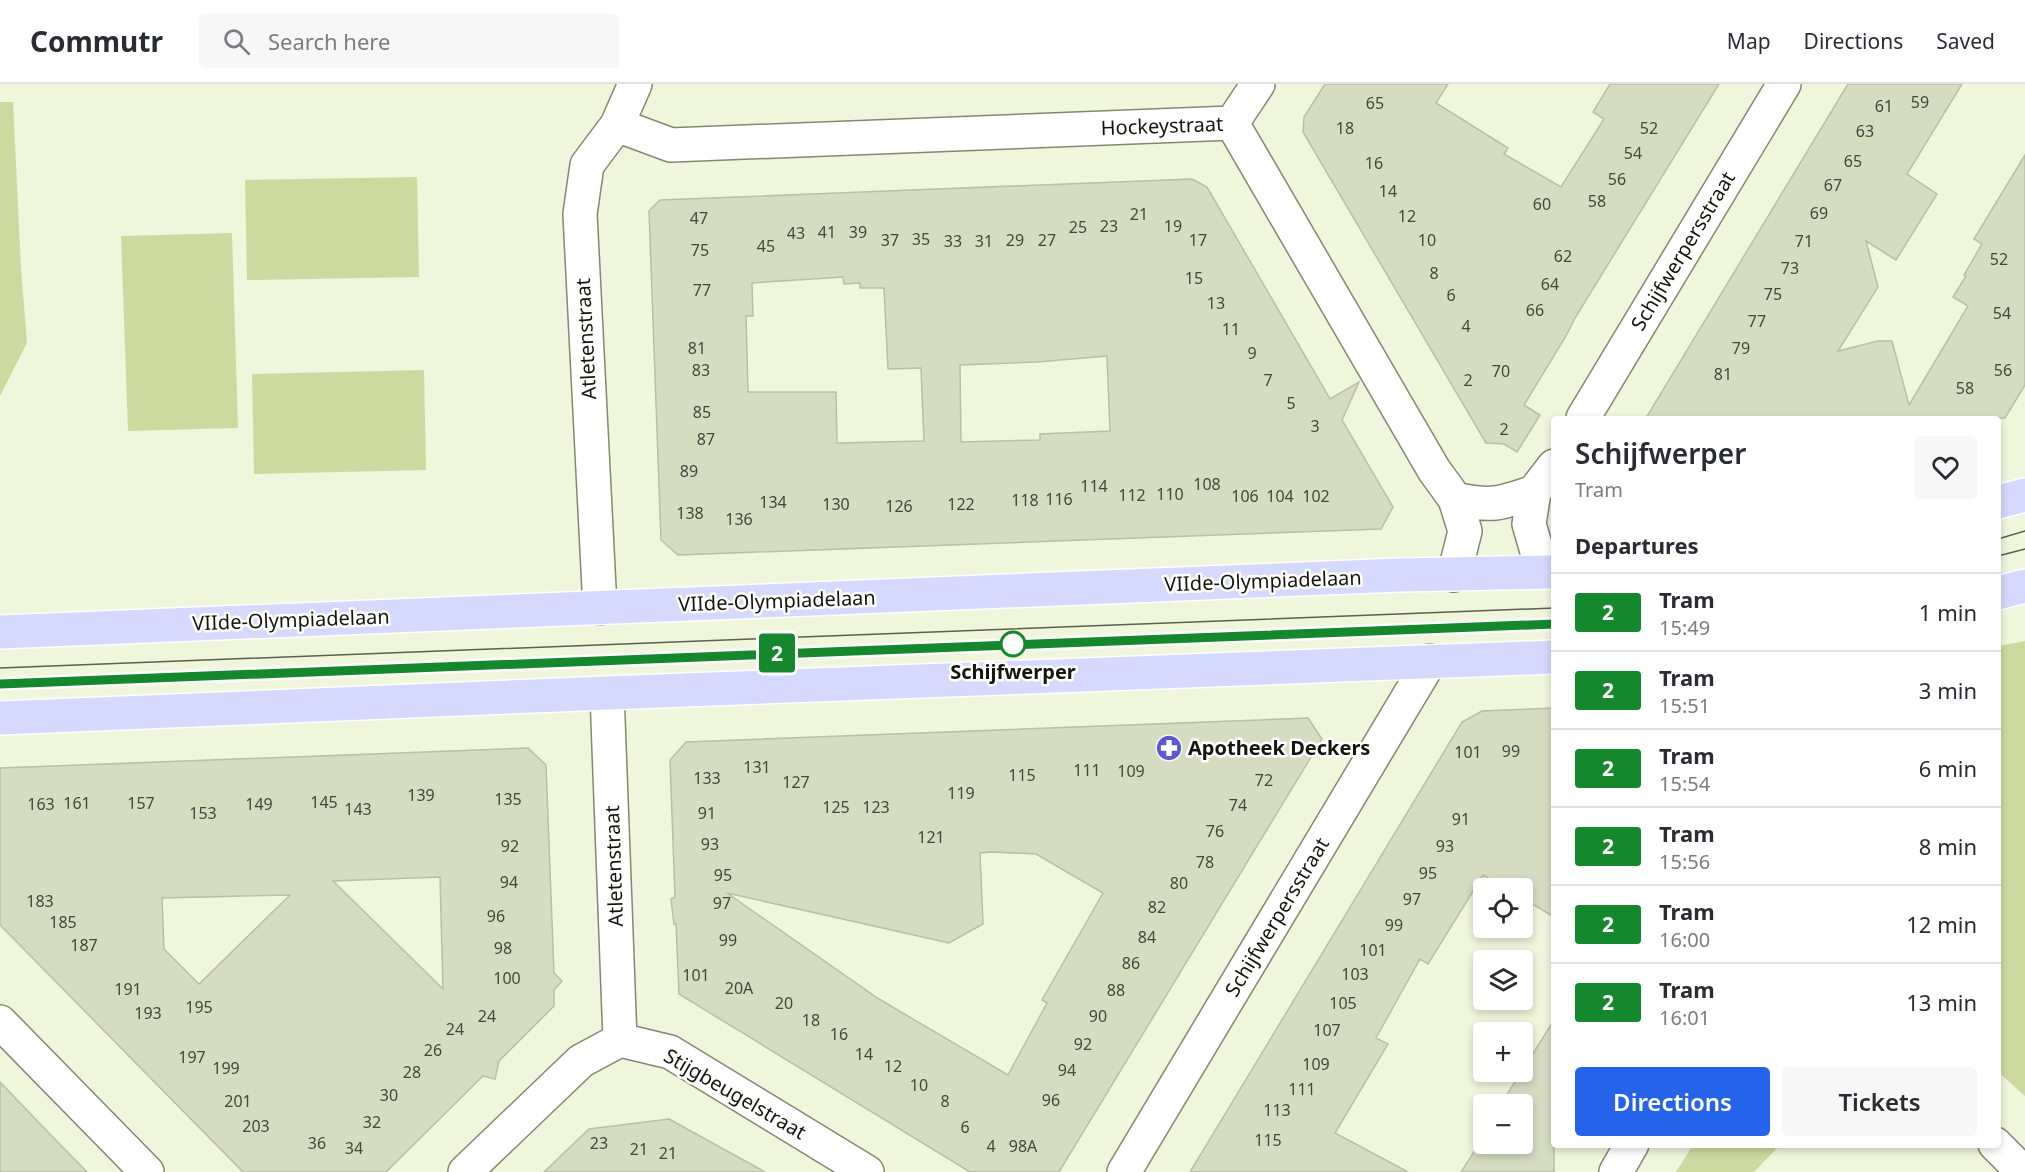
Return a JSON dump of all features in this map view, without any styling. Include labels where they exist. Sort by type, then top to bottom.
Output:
[{"type":"main road","points":[[2001,500],[2025,495]]},
{"type":"main road","name":"VIIde-Olympiadelaan","points":[[0,632],[1365,577],[1548,572]]},
{"type":"main road","points":[[2001,592],[2025,586]]},
{"type":"main road","points":[[0,718],[1551,657]]},
{"type":"street","name":"Atletenstraat","points":[[600,608],[580,214],[587,165],[616,125],[635,84]]},
{"type":"street","points":[[1232,123],[1258,84]]},
{"type":"street","name":"Schijfwerpersstraat","points":[[1584,416],[1784,84]]},
{"type":"street","name":"Hockeystraat","points":[[616,125],[671,145],[1232,123],[1434,470],[1455,499],[1465,531],[1454,576]]},
{"type":"street","points":[[1548,572],[1529,524],[1534,492],[1551,470]]},
{"type":"street","points":[[1455,499],[1481,505],[1505,502],[1534,492]]},
{"type":"street","name":"Schijfwerpersstraat","points":[[1124,1172],[1430,662]]},
{"type":"street","name":"Atletenstraat","points":[[607,693],[621,1040]]},
{"type":"street","points":[[0,1022],[147,1172]]},
{"type":"street","points":[[465,1172],[581,1061],[621,1040]]},
{"type":"street","name":"Stijgbeugelstraat","points":[[621,1040],[670,1052],[867,1172]]},
{"type":"street","points":[[1616,1172],[1630,1148]]},
{"type":"street","points":[[1999,1148],[2023,1172]]},
{"type":"green space","points":[[0,102],[13,102],[27,343],[0,396]]},
{"type":"green space","points":[[417,177],[419,277],[247,280],[245,180]]},
{"type":"green space","points":[[232,233],[238,428],[128,431],[121,236]]},
{"type":"green space","points":[[424,370],[426,470],[254,474],[252,374]]},
{"type":"green space","points":[[2025,641],[2025,1096],[2001,1075],[2001,645]]},
{"type":"green space","points":[[1691,1148],[1777,1148],[1754,1172],[1676,1172]]},
{"type":"building","points":[[1325,84],[1448,84],[1436,103],[1508,148],[1504,154],[1561,187],[1604,119],[1593,112],[1610,84],[1719,84],[1524,405],[1540,415],[1517,452],[1504,444],[1486,443],[1303,132],[1304,117]]},
{"type":"building","points":[[1848,84],[1962,84],[1907,174],[1937,194],[1896,260],[1866,241],[1878,287],[1838,351],[1878,341],[1892,341],[1909,405],[1968,306],[1953,297],[1982,244],[1974,239],[2025,155],[2025,385],[2005,418],[2001,416],[1647,416]]},
{"type":"building","points":[[1192,179],[1207,187],[1330,399],[1359,382],[1342,420],[1393,507],[1381,529],[678,555],[661,540],[649,211],[660,200]],"holes":[[[843,277],[844,284],[860,283],[860,288],[884,288],[888,369],[921,368],[924,441],[837,443],[836,392],[748,392],[746,316],[753,316],[752,283]],[[1107,356],[1110,431],[1040,434],[1040,440],[961,442],[960,365]]]},
{"type":"building","points":[[1551,708],[1551,915],[1533,905],[1533,878],[1488,878],[1483,875],[1481,878],[1473,878],[1473,891],[1428,964],[1420,959],[1376,1038],[1388,1044],[1335,1133],[1408,1172],[1190,1172],[1462,722],[1482,711]]},
{"type":"building","points":[[1308,718],[1322,739],[1059,1172],[970,1172],[679,994],[676,924],[674,924],[671,899],[675,897],[670,760],[686,742]],"holes":[[[980,853],[1036,854],[1103,893],[1042,1000],[1047,1003],[1008,1075],[879,999],[727,893],[949,943],[983,924]]]},
{"type":"building","points":[[528,748],[546,765],[554,973],[562,981],[554,990],[554,1006],[499,1061],[495,1079],[483,1076],[386,1172],[243,1172],[0,925],[0,768]],"holes":[[[440,877],[443,989],[333,881]],[[290,895],[199,984],[164,949],[162,898]]]},
{"type":"building","points":[[1551,1025],[1551,1148],[1554,1148],[1554,1172],[1461,1172],[1473,1153],[1533,1154],[1533,1094],[1507,1094],[1515,1082],[1533,1082],[1533,1053]]},
{"type":"building","points":[[0,1082],[44,1128],[87,1172],[0,1172]]},
{"type":"building","points":[[669,1119],[765,1172],[544,1172],[589,1129]]},
{"type":"tram line","points":[[2001,538],[2025,531]]},
{"type":"tram line","points":[[2001,555],[2025,549]]},
{"type":"tram line","points":[[0,668],[1551,608]]},
{"type":"tram line","points":[[0,684],[1551,624]]},
{"type":"tram line","name":"2","points":[[0,684],[1551,624]]},
{"type":"place","name":"Schijfwerper","points":[[1013,644]]},
{"type":"place","name":"Apotheek Deckers","points":[[1169,748]]}]
